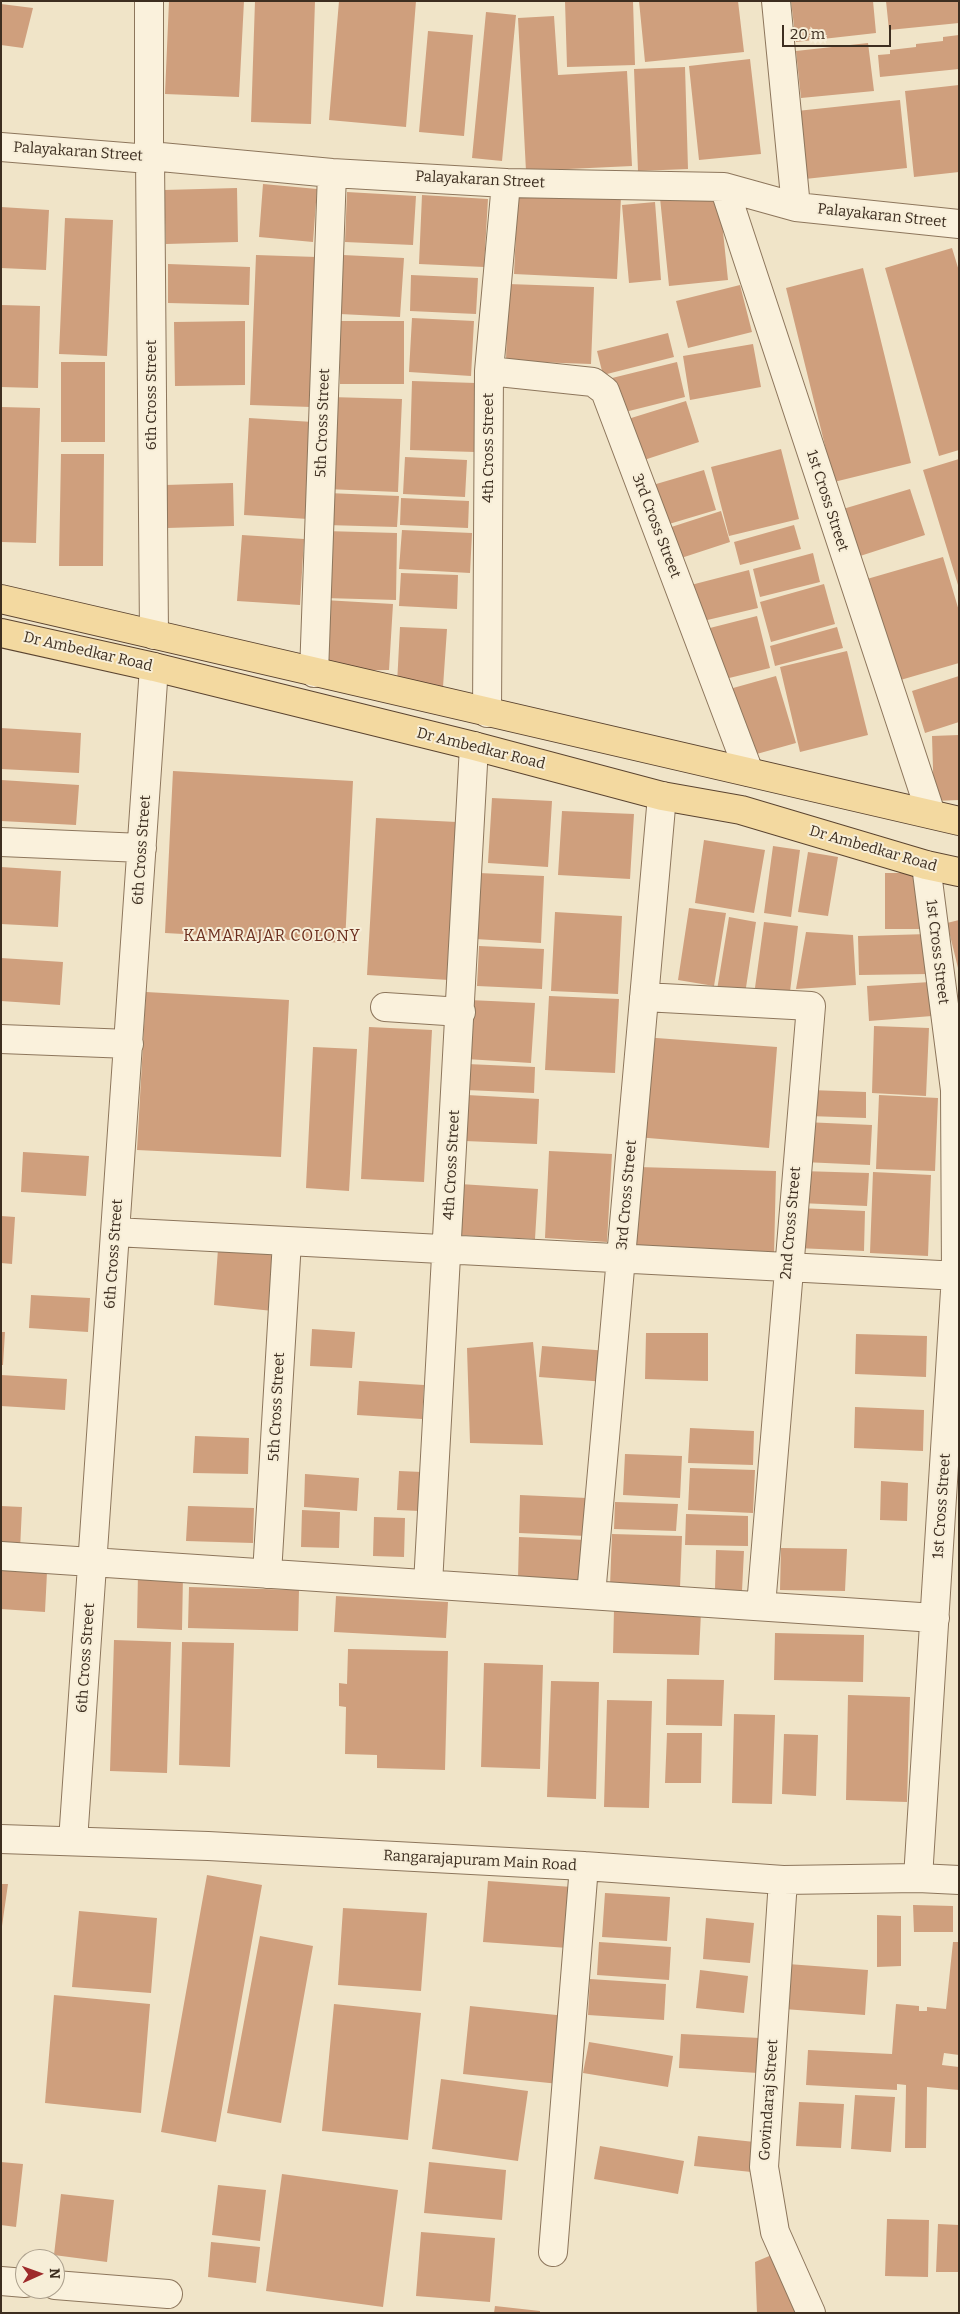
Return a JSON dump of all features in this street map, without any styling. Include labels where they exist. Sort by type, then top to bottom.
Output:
[{"type":"main road","name":"Dr Ambedkar Road","points":[[1,599],[959,821]]},
{"type":"main road","name":"Dr Ambedkar Road","points":[[1,633],[154,667],[474,746],[662,796],[741,810],[926,865],[959,872]]},
{"type":"street","name":"6th Cross Street","points":[[148,1],[154,635]]},
{"type":"street","points":[[776,1],[796,206]]},
{"type":"street","name":"Palayakaran Street","points":[[1,147],[332,173],[506,182],[724,187],[796,206],[959,224]]},
{"type":"street","name":"5th Cross Street","points":[[314,673],[332,173]]},
{"type":"street","name":"4th Cross Street","points":[[487,713],[489,371],[506,182]]},
{"type":"street","name":"1st Cross Street","points":[[724,187],[931,814]]},
{"type":"street","name":"3rd Cross Street","points":[[489,371],[593,382],[605,391],[749,772]]},
{"type":"street","name":"6th Cross Street","points":[[73,1841],[154,667]]},
{"type":"street","name":"4th Cross Street","points":[[428,1584],[448,1250],[474,746]]},
{"type":"street","name":"3rd Cross Street","points":[[591,1595],[662,796]]},
{"type":"street","points":[[1,842],[142,848]]},
{"type":"street","name":"1st Cross Street","points":[[918,1878],[958,1276],[955,1090],[926,865]]},
{"type":"street","name":"2nd Cross Street","points":[[644,997],[811,1006],[787,1266],[761,1606]]},
{"type":"street","points":[[385,1007],[460,1012]]},
{"type":"street","points":[[1,1039],[129,1044]]},
{"type":"street","points":[[115,1232],[958,1276]]},
{"type":"street","name":"5th Cross Street","points":[[267,1574],[287,1241]]},
{"type":"street","points":[[1,1556],[935,1618]]},
{"type":"street","name":"Rangarajapuram Main Road","points":[[1,1840],[208,1846],[584,1866],[783,1880],[918,1878],[959,1880]]},
{"type":"street","points":[[553,2252],[584,1866]]},
{"type":"street","name":"Govindaraj Street","points":[[783,1880],[764,2167],[775,2232],[811,2313]]},
{"type":"street","points":[[1,2281],[15,2282]]},
{"type":"street","points":[[65,2286],[168,2294]]},
{"type":"building","points":[[169,1],[244,1],[239,97],[165,94]]},
{"type":"building","points":[[255,1],[315,1],[311,124],[251,122]]},
{"type":"building","points":[[339,1],[416,1],[406,127],[329,120]]},
{"type":"building","points":[[565,1],[633,1],[635,65],[567,67]]},
{"type":"building","points":[[639,1],[738,1],[744,52],[645,62]]},
{"type":"building","points":[[791,1],[873,1],[876,33],[796,42]]},
{"type":"building","points":[[886,1],[958,1],[959,23],[889,30]]},
{"type":"building","points":[[1,4],[33,8],[23,48],[1,45]]},
{"type":"building","points":[[486,12],[516,15],[502,161],[472,158]]},
{"type":"building","points":[[554,16],[558,75],[627,71],[632,166],[526,171],[518,18]]},
{"type":"building","points":[[428,31],[473,35],[464,136],[419,132]]},
{"type":"building","points":[[959,35],[959,69],[880,77],[878,55],[890,54],[890,50],[916,47],[916,44],[943,41],[943,37]]},
{"type":"building","points":[[868,43],[874,91],[801,98],[796,51]]},
{"type":"building","points":[[750,59],[761,154],[699,160],[689,66]]},
{"type":"building","points":[[685,67],[688,169],[638,171],[634,69]]},
{"type":"building","points":[[959,85],[959,172],[914,177],[905,91]]},
{"type":"building","points":[[900,100],[907,168],[805,179],[797,111]]},
{"type":"building","points":[[263,184],[317,189],[313,242],[259,237]]},
{"type":"building","points":[[237,188],[238,242],[166,244],[164,190]]},
{"type":"building","points":[[518,191],[621,197],[617,279],[514,274]]},
{"type":"building","points":[[347,192],[416,196],[413,245],[345,242]]},
{"type":"building","points":[[719,193],[728,280],[669,286],[660,198]]},
{"type":"building","points":[[422,195],[488,199],[484,267],[419,264]]},
{"type":"building","points":[[655,202],[661,280],[629,283],[622,205]]},
{"type":"building","points":[[1,207],[49,210],[46,270],[1,268]]},
{"type":"building","points":[[65,218],[113,220],[107,356],[59,354]]},
{"type":"building","points":[[952,248],[959,271],[959,450],[939,456],[885,268]]},
{"type":"building","points":[[256,255],[317,257],[311,407],[250,405]]},
{"type":"building","points":[[343,255],[404,258],[400,317],[340,314]]},
{"type":"building","points":[[168,264],[250,267],[249,305],[168,303]]},
{"type":"building","points":[[863,268],[911,463],[834,482],[786,288]]},
{"type":"building","points":[[411,275],[478,278],[476,314],[410,311]]},
{"type":"building","points":[[508,284],[594,287],[591,364],[506,361]]},
{"type":"building","points":[[740,285],[752,332],[688,348],[676,301]]},
{"type":"building","points":[[1,305],[40,306],[38,388],[1,387]]},
{"type":"building","points":[[412,318],[474,321],[471,376],[409,372]]},
{"type":"building","points":[[245,321],[245,385],[175,386],[174,322]]},
{"type":"building","points":[[340,321],[404,321],[404,384],[340,384]]},
{"type":"building","points":[[668,333],[674,357],[603,375],[597,351]]},
{"type":"building","points":[[753,344],[761,387],[690,400],[683,356]]},
{"type":"building","points":[[61,362],[105,362],[105,442],[61,442]]},
{"type":"building","points":[[677,362],[685,397],[617,414],[608,379]]},
{"type":"building","points":[[412,381],[476,383],[475,452],[410,450]]},
{"type":"building","points":[[330,397],[402,399],[398,492],[326,489]]},
{"type":"building","points":[[686,401],[699,442],[641,461],[628,419]]},
{"type":"building","points":[[1,407],[40,408],[36,543],[1,542]]},
{"type":"building","points":[[249,418],[313,422],[308,519],[244,515]]},
{"type":"building","points":[[781,449],[799,519],[729,536],[711,467]]},
{"type":"building","points":[[61,454],[104,454],[103,566],[59,566]]},
{"type":"building","points":[[405,457],[467,460],[465,497],[403,494]]},
{"type":"building","points":[[959,459],[959,584],[958,585],[923,470]]},
{"type":"building","points":[[704,470],[716,510],[659,527],[646,487]]},
{"type":"building","points":[[233,483],[234,526],[167,528],[165,485]]},
{"type":"building","points":[[910,489],[925,535],[857,557],[843,509]]},
{"type":"building","points":[[328,493],[399,496],[397,527],[326,525]]},
{"type":"building","points":[[401,498],[469,501],[468,528],[400,525]]},
{"type":"building","points":[[721,511],[730,542],[672,561],[662,530]]},
{"type":"building","points":[[794,525],[801,549],[740,565],[734,542]]},
{"type":"building","points":[[402,530],[472,533],[470,573],[399,569]]},
{"type":"building","points":[[325,531],[397,533],[396,600],[324,598]]},
{"type":"building","points":[[242,535],[304,539],[300,605],[237,601]]},
{"type":"building","points":[[813,553],[820,582],[760,597],[753,569]]},
{"type":"building","points":[[943,557],[959,611],[959,663],[897,681],[867,579]]},
{"type":"building","points":[[749,570],[758,608],[699,622],[687,586]]},
{"type":"building","points":[[401,573],[458,575],[457,609],[399,606]]},
{"type":"building","points":[[824,584],[835,624],[771,642],[760,602]]},
{"type":"building","points":[[324,600],[393,604],[389,670],[322,671]]},
{"type":"building","points":[[757,616],[770,668],[721,680],[706,629]]},
{"type":"building","points":[[400,627],[447,629],[443,687],[397,684]]},
{"type":"building","points":[[837,627],[843,648],[775,666],[770,646]]},
{"type":"building","points":[[847,651],[868,735],[800,752],[780,667]]},
{"type":"building","points":[[776,676],[796,743],[746,757],[726,690]]},
{"type":"building","points":[[959,676],[959,722],[925,733],[912,691]]},
{"type":"building","points":[[1,728],[81,733],[79,773],[1,769]]},
{"type":"building","points":[[959,735],[959,800],[934,801],[932,736]]},
{"type":"building","points":[[173,771],[353,781],[345,943],[165,933]]},
{"type":"building","points":[[1,780],[79,785],[76,825],[1,821]]},
{"type":"building","points":[[492,798],[552,801],[548,867],[488,863]]},
{"type":"building","points":[[562,811],[634,814],[630,879],[558,875]]},
{"type":"building","points":[[376,818],[457,822],[449,980],[367,975]]},
{"type":"building","points":[[704,840],[765,850],[754,913],[695,903]]},
{"type":"building","points":[[773,846],[800,850],[791,917],[764,913]]},
{"type":"building","points":[[808,852],[838,857],[828,916],[798,912]]},
{"type":"building","points":[[1,867],[61,871],[58,927],[1,924]]},
{"type":"building","points":[[479,873],[544,876],[541,943],[475,939]]},
{"type":"building","points":[[885,873],[920,873],[920,929],[885,929]]},
{"type":"building","points":[[689,908],[726,913],[714,986],[678,980]]},
{"type":"building","points":[[555,912],[622,916],[618,994],[551,991]]},
{"type":"building","points":[[729,917],[756,922],[745,994],[717,990]]},
{"type":"building","points":[[959,920],[959,968],[958,968],[947,923]]},
{"type":"building","points":[[764,922],[798,926],[789,1000],[754,995]]},
{"type":"building","points":[[806,932],[853,935],[856,985],[796,989]]},
{"type":"building","points":[[929,934],[930,974],[859,975],[858,936]]},
{"type":"building","points":[[479,946],[544,949],[542,989],[477,986]]},
{"type":"building","points":[[1,958],[63,962],[60,1005],[1,1001]]},
{"type":"building","points":[[930,982],[932,1016],[869,1021],[867,986]]},
{"type":"building","points":[[146,992],[289,1000],[281,1157],[137,1150]]},
{"type":"building","points":[[549,996],[619,999],[615,1073],[545,1070]]},
{"type":"building","points":[[469,1000],[535,1003],[531,1063],[466,1059]]},
{"type":"building","points":[[874,1026],[929,1028],[926,1096],[872,1093]]},
{"type":"building","points":[[369,1027],[432,1030],[424,1182],[361,1179]]},
{"type":"building","points":[[643,1037],[777,1047],[769,1148],[636,1137]]},
{"type":"building","points":[[313,1047],[357,1049],[349,1191],[306,1188]]},
{"type":"building","points":[[467,1064],[535,1067],[534,1093],[466,1090]]},
{"type":"building","points":[[810,1090],[866,1092],[866,1118],[809,1116]]},
{"type":"building","points":[[467,1095],[539,1099],[537,1144],[465,1141]]},
{"type":"building","points":[[879,1095],[938,1098],[935,1171],[876,1169]]},
{"type":"building","points":[[804,1122],[872,1125],[870,1165],[803,1162]]},
{"type":"building","points":[[549,1151],[612,1154],[607,1242],[545,1238]]},
{"type":"building","points":[[23,1152],[89,1156],[86,1196],[21,1192]]},
{"type":"building","points":[[638,1167],[776,1171],[774,1256],[633,1251]]},
{"type":"building","points":[[801,1171],[869,1173],[867,1206],[800,1203]]},
{"type":"building","points":[[873,1172],[931,1175],[928,1256],[870,1253]]},
{"type":"building","points":[[460,1184],[538,1189],[535,1239],[457,1235]]},
{"type":"building","points":[[798,1208],[865,1211],[864,1251],[797,1248]]},
{"type":"building","points":[[1,1216],[15,1217],[12,1264],[1,1263]]},
{"type":"building","points":[[218,1249],[271,1253],[273,1311],[214,1305]]},
{"type":"building","points":[[31,1295],[90,1298],[88,1332],[29,1328]]},
{"type":"building","points":[[312,1329],[355,1332],[352,1368],[310,1366]]},
{"type":"building","points":[[1,1332],[5,1332],[3,1365],[1,1365]]},
{"type":"building","points":[[646,1333],[708,1333],[708,1381],[645,1379]]},
{"type":"building","points":[[856,1334],[927,1336],[926,1377],[855,1374]]},
{"type":"building","points":[[533,1342],[543,1445],[470,1443],[467,1348]]},
{"type":"building","points":[[542,1346],[609,1351],[606,1382],[539,1377]]},
{"type":"building","points":[[1,1375],[67,1379],[65,1410],[1,1406]]},
{"type":"building","points":[[359,1381],[424,1385],[422,1419],[357,1415]]},
{"type":"building","points":[[855,1407],[924,1410],[923,1451],[854,1448]]},
{"type":"building","points":[[690,1428],[754,1431],[753,1465],[688,1463]]},
{"type":"building","points":[[195,1436],[249,1438],[248,1474],[193,1473]]},
{"type":"building","points":[[625,1454],[682,1456],[680,1498],[623,1495]]},
{"type":"building","points":[[690,1468],[755,1470],[753,1513],[688,1510]]},
{"type":"building","points":[[399,1471],[422,1472],[420,1511],[397,1510]]},
{"type":"building","points":[[305,1474],[359,1478],[357,1511],[304,1507]]},
{"type":"building","points":[[881,1481],[908,1483],[907,1521],[880,1520]]},
{"type":"building","points":[[520,1495],[587,1498],[586,1536],[519,1533]]},
{"type":"building","points":[[615,1502],[678,1504],[676,1531],[614,1529]]},
{"type":"building","points":[[1,1506],[22,1507],[20,1550],[1,1549]]},
{"type":"building","points":[[188,1506],[254,1508],[253,1543],[186,1541]]},
{"type":"building","points":[[302,1510],[340,1512],[339,1548],[301,1547]]},
{"type":"building","points":[[686,1514],[748,1516],[748,1546],[685,1545]]},
{"type":"building","points":[[374,1517],[405,1518],[404,1557],[373,1556]]},
{"type":"building","points":[[612,1534],[682,1536],[680,1588],[610,1586]]},
{"type":"building","points":[[519,1537],[586,1540],[585,1581],[518,1579]]},
{"type":"building","points":[[781,1548],[847,1549],[845,1591],[780,1590]]},
{"type":"building","points":[[716,1550],[744,1551],[742,1591],[715,1589]]},
{"type":"building","points":[[1,1569],[47,1572],[45,1612],[1,1609]]},
{"type":"building","points":[[138,1572],[183,1574],[182,1630],[137,1628]]},
{"type":"building","points":[[189,1587],[299,1590],[298,1631],[188,1628]]},
{"type":"building","points":[[336,1596],[448,1602],[446,1638],[334,1632]]},
{"type":"building","points":[[614,1609],[701,1612],[699,1655],[613,1653]]},
{"type":"building","points":[[775,1633],[864,1635],[863,1682],[774,1680]]},
{"type":"building","points":[[114,1640],[171,1642],[167,1773],[110,1771]]},
{"type":"building","points":[[182,1642],[234,1643],[230,1767],[179,1765]]},
{"type":"building","points":[[348,1649],[448,1651],[445,1770],[377,1768],[377,1755],[345,1754],[346,1707],[339,1706],[339,1683],[347,1684]]},
{"type":"building","points":[[484,1663],[543,1665],[540,1769],[481,1767]]},
{"type":"building","points":[[667,1679],[724,1680],[722,1726],[666,1725]]},
{"type":"building","points":[[551,1681],[599,1682],[596,1799],[547,1797]]},
{"type":"building","points":[[848,1695],[910,1697],[907,1802],[846,1800]]},
{"type":"building","points":[[607,1700],[652,1701],[649,1808],[604,1807]]},
{"type":"building","points":[[734,1714],[775,1715],[772,1804],[732,1803]]},
{"type":"building","points":[[667,1733],[702,1733],[701,1783],[665,1783]]},
{"type":"building","points":[[784,1734],[818,1735],[816,1796],[782,1794]]},
{"type":"building","points":[[207,1875],[262,1885],[216,2142],[161,2132]]},
{"type":"building","points":[[488,1881],[572,1887],[568,1948],[483,1942]]},
{"type":"building","points":[[1,1884],[8,1884],[2,1926],[1,1926]]},
{"type":"building","points":[[605,1893],[670,1897],[667,1941],[602,1937]]},
{"type":"building","points":[[913,1905],[953,1906],[953,1932],[914,1932]]},
{"type":"building","points":[[343,1908],[427,1913],[421,1991],[338,1985]]},
{"type":"building","points":[[79,1911],[157,1918],[151,1993],[72,1987]]},
{"type":"building","points":[[877,1915],[901,1916],[901,1966],[877,1967]]},
{"type":"building","points":[[706,1918],[754,1923],[750,1963],[703,1959]]},
{"type":"building","points":[[260,1936],[313,1946],[281,2123],[227,2113]]},
{"type":"building","points":[[599,1942],[671,1947],[669,1980],[597,1975]]},
{"type":"building","points":[[953,1942],[959,1942],[959,2055],[944,2053],[942,2065],[959,2067],[959,2090],[927,2087],[926,2148],[905,2148],[906,2085],[897,2084],[897,2090],[806,2085],[808,2050],[892,2054],[896,2004],[919,2006],[919,2011],[927,2011],[927,2007],[946,2009]]},
{"type":"building","points":[[788,1964],[868,1970],[865,2015],[784,2009]]},
{"type":"building","points":[[700,1970],[748,1976],[744,2013],[696,2008]]},
{"type":"building","points":[[590,1979],[666,1984],[664,2020],[588,2015]]},
{"type":"building","points":[[54,1995],[150,2004],[141,2113],[45,2103]]},
{"type":"building","points":[[334,2004],[421,2013],[408,2140],[322,2131]]},
{"type":"building","points":[[470,2006],[566,2016],[559,2084],[463,2074]]},
{"type":"building","points":[[681,2034],[760,2038],[758,2073],[679,2068]]},
{"type":"building","points":[[589,2042],[673,2056],[668,2087],[583,2073]]},
{"type":"building","points":[[441,2079],[528,2091],[518,2161],[432,2149]]},
{"type":"building","points":[[855,2095],[895,2097],[891,2152],[851,2149]]},
{"type":"building","points":[[799,2102],[844,2104],[841,2148],[796,2146]]},
{"type":"building","points":[[698,2136],[764,2143],[761,2173],[694,2166]]},
{"type":"building","points":[[600,2146],[684,2161],[678,2194],[594,2179]]},
{"type":"building","points":[[1,2162],[23,2164],[16,2227],[1,2225]]},
{"type":"building","points":[[429,2162],[506,2170],[502,2220],[424,2213]]},
{"type":"building","points":[[282,2174],[398,2190],[383,2307],[266,2291]]},
{"type":"building","points":[[218,2185],[266,2190],[260,2241],[212,2235]]},
{"type":"building","points":[[61,2194],[114,2200],[107,2262],[65,2256],[65,2249],[55,2249]]},
{"type":"building","points":[[887,2219],[929,2220],[928,2277],[885,2276]]},
{"type":"building","points":[[938,2224],[959,2225],[959,2272],[936,2272]]},
{"type":"building","points":[[421,2232],[495,2238],[490,2302],[416,2296]]},
{"type":"building","points":[[211,2242],[260,2247],[256,2283],[208,2277]]},
{"type":"building","points":[[774,2254],[795,2313],[757,2313],[755,2262]]},
{"type":"building","points":[[495,2306],[540,2311],[540,2313],[494,2313]]},
{"type":"district","name":"KAMARAJAR COLONY","points":[[272,937]]}]
